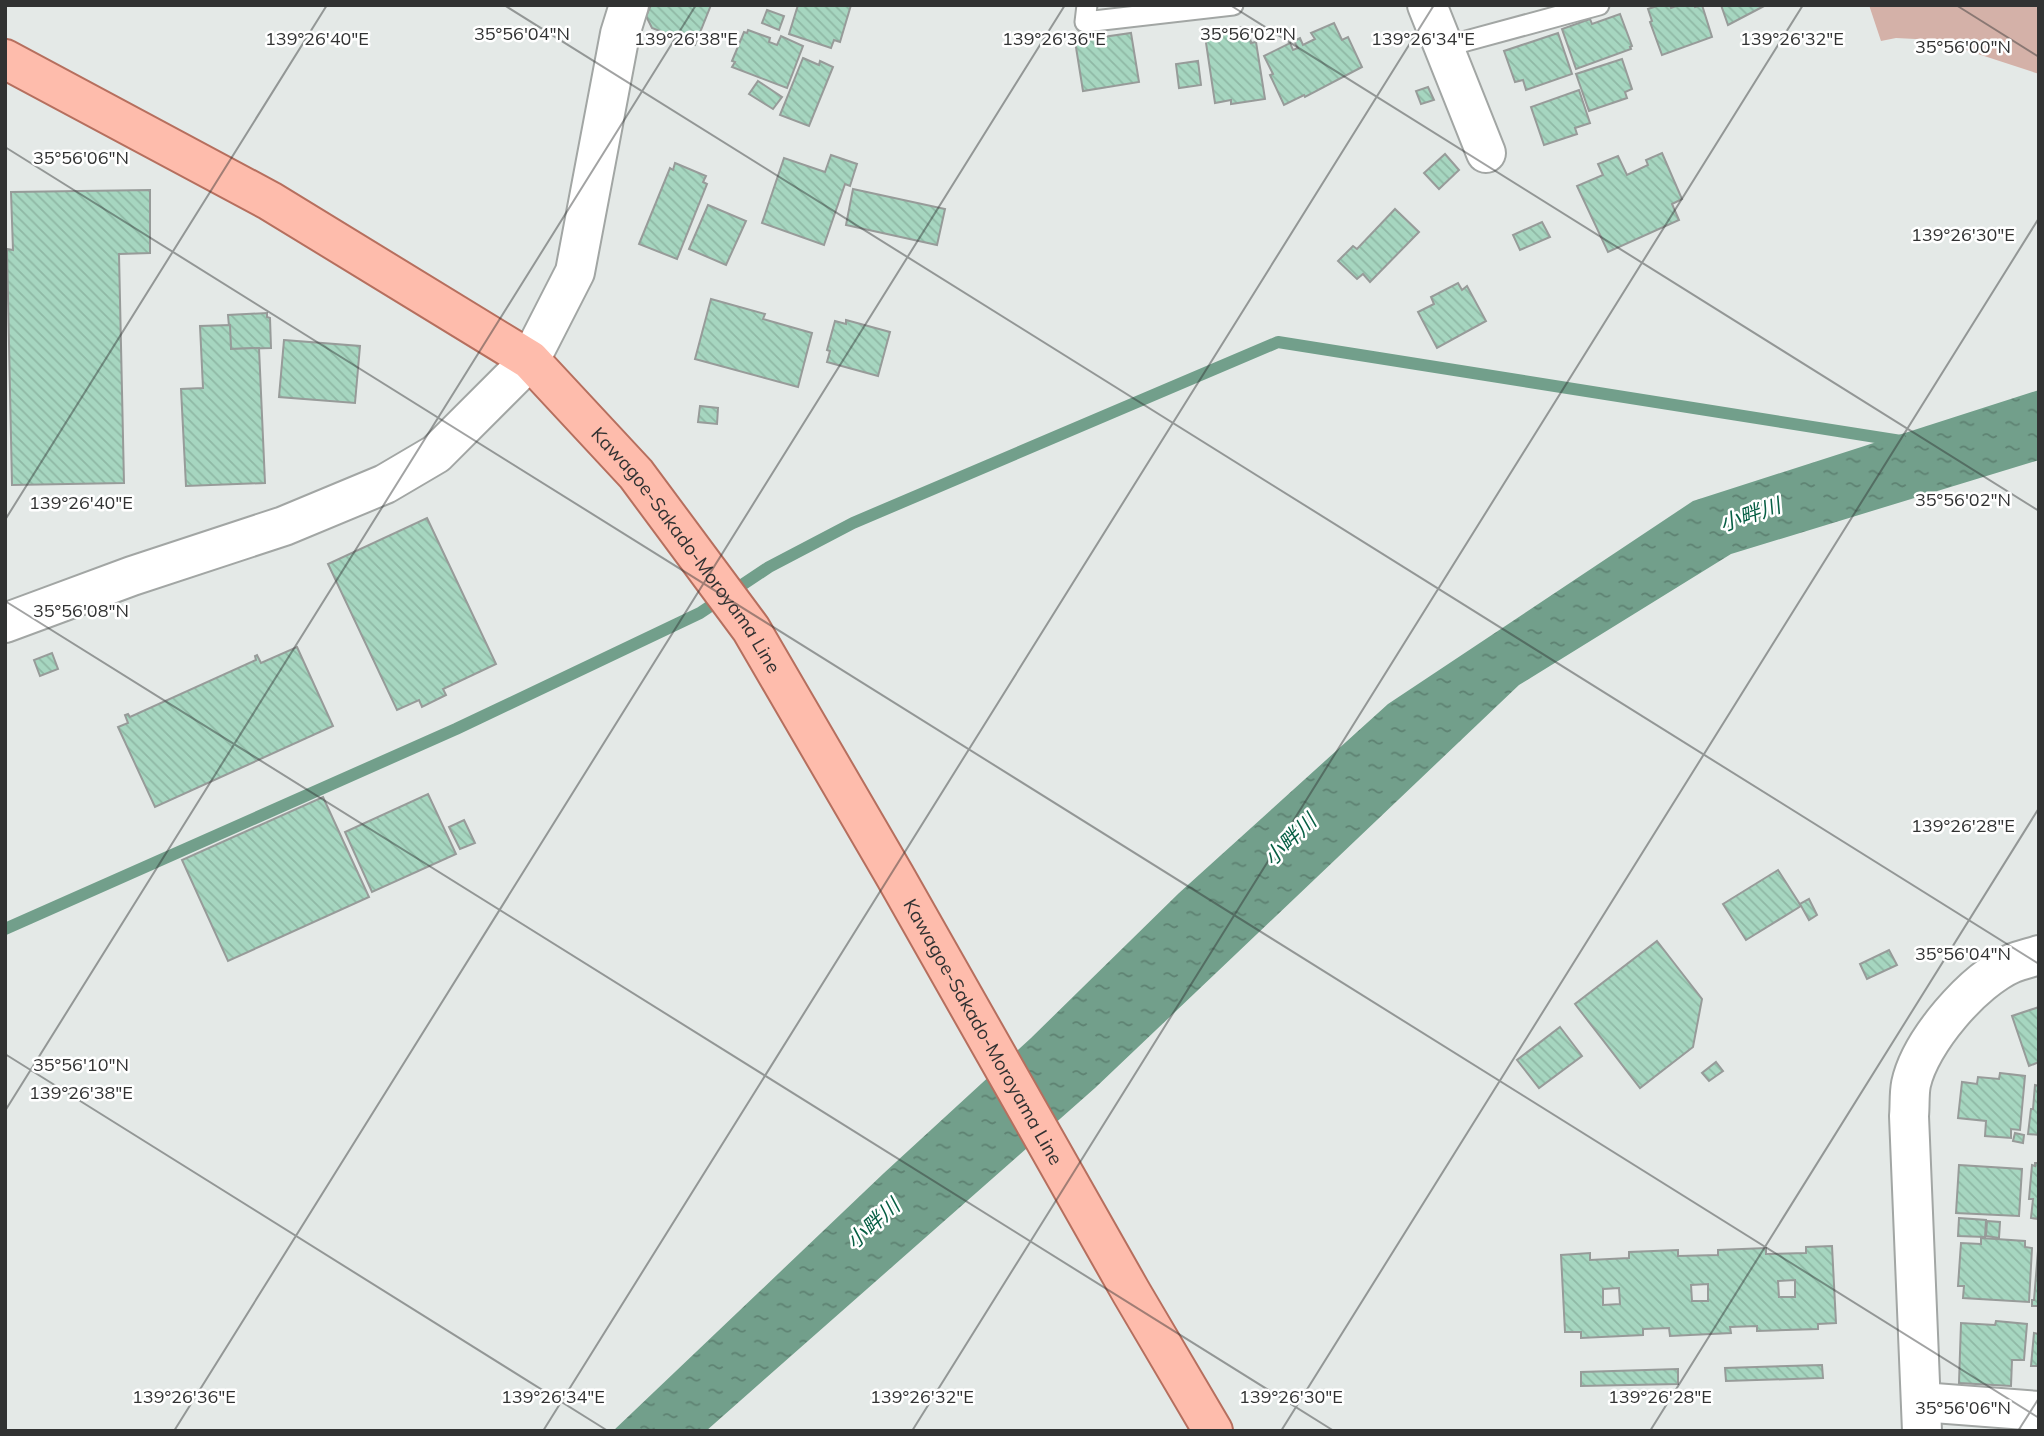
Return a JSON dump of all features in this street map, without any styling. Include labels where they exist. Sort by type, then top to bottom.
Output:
[{"type":"main road","name":"Kawagoe-Sakado-Moroyama Line","points":[[5,59],[270,201],[530,360],[636,474],[751,629],[1213,1431]]},
{"type":"street","points":[[5,623],[132,576],[284,526],[385,484],[436,454],[530,360],[575,272],[620,34],[629,5]]},
{"type":"street","points":[[1427,5],[1486,153]]},
{"type":"street","points":[[2039,955],[2011,964],[1980,984],[1956,1007],[1920,1059],[1911,1084],[1909,1116],[1922,1417],[2039,1411]]},
{"type":"lane","points":[[1087,5],[1085,22],[1233,5]]},
{"type":"lane","points":[[1444,47],[1600,5]]},
{"type":"shaded area","points":[[1869,5],[2039,5],[2039,74],[1935,40],[1896,38],[1881,41]]},
{"type":"water","name":"小畔川","points":[[2039,390],[2039,460],[1731,554],[1519,685],[1095,1088],[706,1431],[613,1431],[884,1173],[1031,1038],[1179,893],[1388,704],[1693,501]]},
{"type":"building","points":[[651,5],[711,5],[695,45],[652,28],[646,16]]},
{"type":"building","points":[[798,5],[851,5],[840,42],[834,40],[831,48],[789,34]]},
{"type":"building","points":[[1670,5],[1671,8],[1679,5],[1702,5],[1712,37],[1662,55],[1648,9]]},
{"type":"building","points":[[1721,5],[1766,5],[1728,25]]},
{"type":"building","points":[[767,10],[784,16],[779,30],[762,23]]},
{"type":"building","points":[[1620,14],[1631,49],[1576,69],[1562,29],[1590,19],[1592,24]]},
{"type":"building","points":[[1334,23],[1342,40],[1348,37],[1362,67],[1284,105],[1264,56],[1290,43],[1293,50],[1298,48],[1294,41],[1300,38],[1303,45],[1315,39],[1311,33]]},
{"type":"building","points":[[1245,27],[1251,43],[1256,42],[1265,99],[1231,104],[1231,100],[1215,103],[1205,36],[1234,32],[1233,28]]},
{"type":"building","points":[[748,30],[770,38],[769,42],[777,45],[781,36],[803,46],[787,88],[732,67],[744,32],[747,33]]},
{"type":"building","points":[[1131,33],[1139,82],[1083,91],[1075,41]]},
{"type":"building","points":[[1558,33],[1572,74],[1526,90],[1523,80],[1515,82],[1504,51]]},
{"type":"building","points":[[803,58],[819,65],[820,61],[833,67],[809,126],[780,115]]},
{"type":"building","points":[[1622,59],[1632,89],[1625,92],[1627,98],[1589,111],[1576,74]]},
{"type":"building","points":[[1198,61],[1201,85],[1179,88],[1176,64]]},
{"type":"building","points":[[758,81],[782,97],[773,109],[749,94]]},
{"type":"building","points":[[1428,87],[1434,100],[1421,104],[1416,91]]},
{"type":"building","points":[[1579,90],[1590,123],[1575,128],[1577,134],[1544,145],[1531,107]]},
{"type":"building","points":[[1662,153],[1682,199],[1672,204],[1679,220],[1608,252],[1577,186],[1603,175],[1598,164],[1618,156],[1627,175],[1648,165],[1646,160]]},
{"type":"building","points":[[1445,154],[1459,170],[1439,189],[1424,173]]},
{"type":"building","points":[[831,155],[857,164],[850,186],[845,184],[824,245],[762,223],[784,158],[825,172]]},
{"type":"building","points":[[675,163],[706,176],[703,182],[707,184],[677,259],[639,244],[670,168],[673,170]]},
{"type":"building","points":[[853,189],[945,209],[937,245],[846,225]]},
{"type":"building","points":[[150,190],[150,253],[119,254],[124,483],[12,485],[7,249],[13,250],[11,192]]},
{"type":"building","points":[[708,205],[746,221],[726,265],[689,249]]},
{"type":"building","points":[[1395,209],[1419,232],[1370,282],[1363,274],[1357,279],[1338,261],[1353,246],[1357,249]]},
{"type":"building","points":[[1542,222],[1550,237],[1520,250],[1513,235]]},
{"type":"building","points":[[1458,283],[1462,290],[1467,286],[1486,321],[1437,348],[1418,312],[1434,304],[1431,297]]},
{"type":"building","points":[[711,299],[765,314],[763,319],[812,333],[798,387],[695,359]]},
{"type":"building","points":[[267,313],[270,318],[271,348],[231,349],[228,315]]},
{"type":"building","points":[[846,320],[890,332],[878,376],[827,362],[830,351],[827,350],[835,321],[846,324]]},
{"type":"building","points":[[230,325],[231,349],[259,348],[265,483],[186,486],[181,389],[203,388],[200,326]]},
{"type":"building","points":[[284,340],[360,346],[355,403],[279,397]]},
{"type":"building","points":[[700,406],[718,408],[717,424],[698,422]]},
{"type":"building","points":[[427,518],[496,664],[443,689],[446,695],[422,707],[419,700],[397,710],[328,564]]},
{"type":"building","points":[[297,647],[333,726],[155,807],[118,727],[128,723],[125,715],[130,717],[256,660],[257,655],[261,663]]},
{"type":"building","points":[[52,653],[58,669],[40,676],[34,660]]},
{"type":"building","points":[[428,794],[456,854],[372,892],[345,832]]},
{"type":"building","points":[[323,797],[369,897],[228,961],[182,860]]},
{"type":"building","points":[[464,820],[475,843],[460,849],[449,827]]},
{"type":"building","points":[[1778,870],[1801,906],[1746,940],[1723,904]]},
{"type":"building","points":[[1809,899],[1817,915],[1809,920],[1800,904]]},
{"type":"building","points":[[1657,941],[1702,999],[1693,1047],[1640,1088],[1575,1004]]},
{"type":"building","points":[[1889,950],[1897,965],[1867,979],[1860,964]]},
{"type":"building","points":[[2039,1007],[2039,1062],[2029,1066],[2012,1016]]},
{"type":"building","points":[[1560,1027],[1582,1056],[1539,1088],[1517,1060]]},
{"type":"building","points":[[1716,1062],[1723,1071],[1709,1081],[1702,1073]]},
{"type":"building","points":[[2000,1073],[2025,1076],[2020,1130],[2011,1129],[2011,1138],[1985,1136],[1986,1121],[1958,1118],[1962,1082],[1977,1084],[1978,1077],[1999,1079]]},
{"type":"building","points":[[2035,1085],[2039,1086],[2039,1135],[2028,1134]]},
{"type":"building","points":[[2015,1133],[2024,1135],[2023,1143],[2013,1141]]},
{"type":"building","points":[[2035,1163],[2039,1163],[2039,1219],[2031,1218],[2033,1199],[2029,1199],[2032,1165],[2035,1166]]},
{"type":"building","points":[[1959,1165],[2022,1169],[2019,1216],[1956,1213]]},
{"type":"building","points":[[1959,1218],[1986,1220],[1985,1237],[1958,1236]]},
{"type":"building","points":[[1987,1221],[2000,1222],[1999,1238],[1986,1236]]},
{"type":"building","points":[[1981,1238],[2025,1241],[2025,1247],[2032,1248],[2029,1302],[1963,1298],[1964,1286],[1958,1286],[1961,1243],[1981,1244]]},
{"type":"building","points":[[1832,1246],[1836,1323],[1818,1324],[1818,1329],[1757,1331],[1757,1326],[1730,1327],[1731,1333],[1670,1336],[1669,1328],[1643,1329],[1643,1335],[1581,1338],[1581,1332],[1565,1332],[1561,1255],[1590,1253],[1590,1260],[1629,1258],[1629,1252],[1678,1250],[1678,1256],[1718,1255],[1718,1250],[1766,1248],[1766,1254],[1806,1253],[1806,1247]],"holes":[[[1795,1280],[1795,1297],[1779,1297],[1778,1281]],[[1708,1284],[1708,1301],[1692,1301],[1691,1285]],[[1619,1288],[1620,1304],[1603,1305],[1603,1289]]]},
{"type":"building","points":[[2038,1251],[2039,1306],[2032,1306],[2034,1300]]},
{"type":"building","points":[[1996,1321],[2027,1324],[2024,1360],[2012,1360],[2011,1386],[1959,1383],[1961,1323],[1995,1325]]},
{"type":"building","points":[[2034,1333],[2039,1334],[2039,1366],[2031,1366]]},
{"type":"building","points":[[1822,1365],[1823,1378],[1726,1381],[1725,1368]]},
{"type":"building","points":[[1678,1369],[1678,1384],[1581,1386],[1581,1372]]},
{"type":"waterway","points":[[5,929],[456,729],[700,613],[769,567],[853,523],[1278,342],[1901,441]]}]
